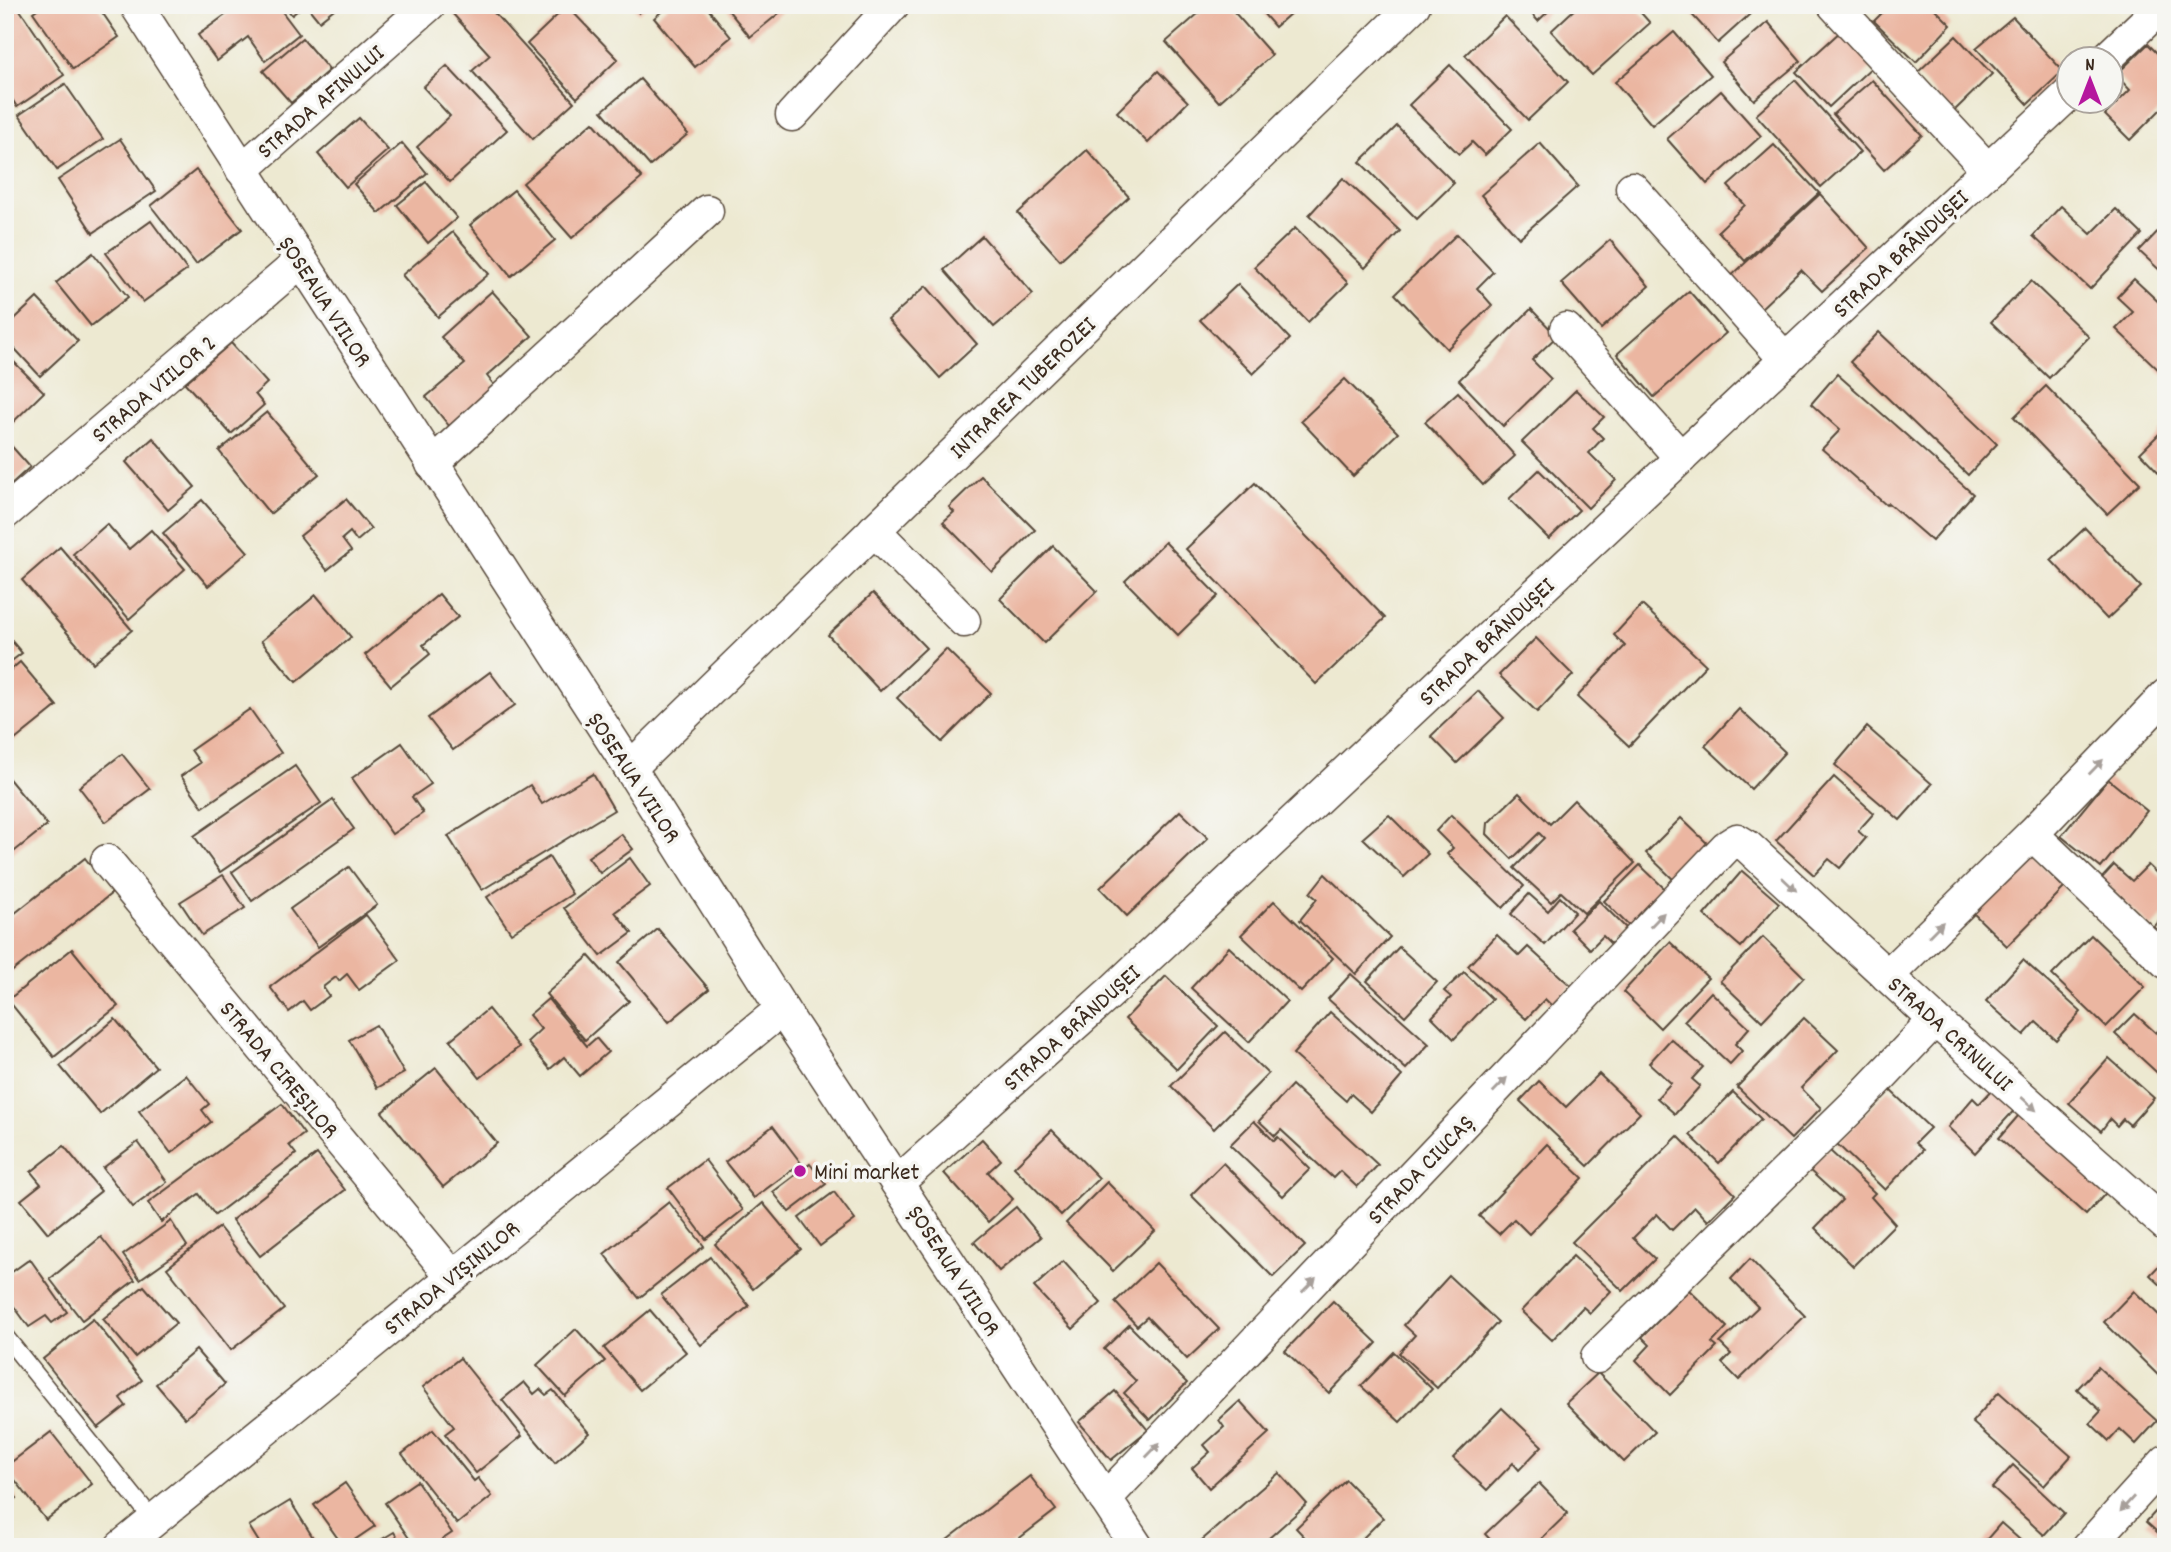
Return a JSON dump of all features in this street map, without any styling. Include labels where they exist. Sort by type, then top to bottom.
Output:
[{"type":"street","name":"ȘOSEAUA VIILOR","points":[[136,5],[782,1009],[1137,1547]]},
{"type":"street","name":"STRADA AFINULUI","points":[[242,170],[429,5]]},
{"type":"street","points":[[792,115],[893,5]]},
{"type":"street","name":"INTRAREA TUBEROZEI","points":[[629,768],[1414,5]]},
{"type":"street","points":[[1834,5],[1988,170]]},
{"type":"street","points":[[2120,46],[2163,5]]},
{"type":"street","name":"STRADA BRÂNDUȘEI","points":[[897,1183],[1111,992],[2056,106]]},
{"type":"street","points":[[1632,188],[1786,360]]},
{"type":"street","points":[[432,464],[706,211]]},
{"type":"street","name":"STRADA VIILOR 2","points":[[5,513],[300,262]]},
{"type":"street","points":[[1566,329],[1681,458]]},
{"type":"street","points":[[874,530],[964,621]]},
{"type":"street","points":[[1887,976],[2032,834],[2166,695]]},
{"type":"street","points":[[2032,834],[2166,962]]},
{"type":"street","name":"STRADA CRINULUI","points":[[1737,841],[1747,846],[1935,1020],[2166,1225]]},
{"type":"street","name":"STRADA CIUCAȘ","points":[[1105,1499],[1726,847],[1737,841]]},
{"type":"street","name":"STRADA CIREȘILOR","points":[[107,861],[452,1276]]},
{"type":"street","name":"STRADA VIȘINILOR","points":[[121,1547],[782,1009]]},
{"type":"street","points":[[1597,1357],[1855,1104],[1935,1020]]},
{"type":"street","points":[[2088,1547],[2166,1461]]},
{"type":"lane","points":[[5,1336],[154,1521]]},
{"type":"building","points":[[43,5],[97,5],[119,37],[73,69],[33,12]]},
{"type":"building","points":[[239,5],[277,5],[299,34],[265,61],[248,37],[217,61],[198,35]]},
{"type":"building","points":[[284,5],[304,5],[292,15]]},
{"type":"building","points":[[306,5],[339,5],[319,21]]},
{"type":"building","points":[[461,5],[487,5],[574,102],[533,139],[472,71],[490,55],[452,13]]},
{"type":"building","points":[[631,5],[647,5],[639,13]]},
{"type":"building","points":[[669,5],[705,5],[731,37],[695,67],[654,18]]},
{"type":"building","points":[[724,5],[778,5],[783,10],[750,37]]},
{"type":"building","points":[[1208,5],[1228,5],[1272,55],[1219,102],[1166,42]]},
{"type":"building","points":[[1256,5],[1300,5],[1275,27]]},
{"type":"building","points":[[1524,5],[1555,5],[1538,21]]},
{"type":"building","points":[[1579,5],[1634,5],[1650,23],[1592,75],[1551,31]]},
{"type":"building","points":[[1760,5],[1718,43],[1685,7]]},
{"type":"building","points":[[1890,5],[1931,5],[1951,25],[1916,62],[1874,21]]},
{"type":"building","points":[[567,6],[618,59],[577,98],[527,44]]},
{"type":"building","points":[[18,7],[64,75],[17,107],[5,88],[5,16]]},
{"type":"building","points":[[1505,16],[1568,82],[1528,120],[1465,55]]},
{"type":"building","points":[[2013,17],[2056,63],[2056,78],[2028,104],[1976,48]]},
{"type":"building","points":[[1768,22],[1801,61],[1754,100],[1721,62]]},
{"type":"building","points":[[1842,30],[1874,65],[1829,107],[1796,72]]},
{"type":"building","points":[[1674,32],[1711,75],[1652,125],[1615,82]]},
{"type":"building","points":[[1956,36],[1992,74],[1953,112],[1916,74]]},
{"type":"building","points":[[302,38],[329,70],[291,103],[263,71]]},
{"type":"building","points":[[2148,44],[2166,62],[2166,104],[2130,140],[2106,116],[2126,116],[2126,94],[2130,90],[2126,86],[2126,65]]},
{"type":"building","points":[[1450,65],[1512,129],[1485,155],[1472,142],[1459,154],[1409,105]]},
{"type":"building","points":[[447,66],[507,130],[450,182],[417,147],[450,116],[423,87]]},
{"type":"building","points":[[1158,71],[1188,102],[1148,143],[1117,112]]},
{"type":"building","points":[[640,79],[688,134],[650,166],[602,111]]},
{"type":"building","points":[[1795,80],[1860,152],[1821,187],[1756,115]]},
{"type":"building","points":[[1872,80],[1922,135],[1884,170],[1833,114]]},
{"type":"building","points":[[65,84],[103,139],[57,170],[19,115]]},
{"type":"building","points":[[1721,91],[1761,136],[1707,184],[1667,139]]},
{"type":"building","points":[[359,118],[388,150],[346,187],[318,154]]},
{"type":"building","points":[[593,122],[642,178],[572,238],[523,183]]},
{"type":"building","points":[[1397,126],[1454,183],[1417,219],[1360,162]]},
{"type":"building","points":[[120,139],[156,191],[93,233],[58,180]]},
{"type":"building","points":[[402,143],[427,173],[379,213],[354,184]]},
{"type":"building","points":[[1540,143],[1578,186],[1519,238],[1481,195]]},
{"type":"building","points":[[1774,145],[1819,193],[1745,261],[1718,231],[1745,205],[1728,186]]},
{"type":"building","points":[[1087,150],[1129,197],[1060,260],[1018,213]]},
{"type":"building","points":[[196,170],[242,229],[196,264],[151,206]]},
{"type":"building","points":[[1343,178],[1400,231],[1365,268],[1309,215]]},
{"type":"building","points":[[426,182],[457,218],[428,243],[397,205]]},
{"type":"building","points":[[514,190],[555,240],[511,276],[470,225]]},
{"type":"building","points":[[1820,194],[1869,248],[1822,291],[1801,270],[1758,311],[1729,278]]},
{"type":"building","points":[[2061,206],[2091,234],[2116,209],[2142,234],[2090,289],[2033,236]]},
{"type":"building","points":[[151,221],[187,270],[143,302],[106,253]]},
{"type":"building","points":[[2166,223],[2166,276],[2139,251]]},
{"type":"building","points":[[1295,228],[1348,283],[1308,322],[1254,267]]},
{"type":"building","points":[[453,232],[489,274],[438,317],[402,275]]},
{"type":"building","points":[[1457,234],[1493,272],[1477,288],[1492,305],[1447,349],[1395,294]]},
{"type":"building","points":[[982,236],[1033,294],[994,327],[944,270]]},
{"type":"building","points":[[1610,240],[1649,286],[1601,329],[1561,283]]},
{"type":"building","points":[[93,253],[128,297],[91,326],[56,283]]},
{"type":"building","points":[[2134,279],[2166,309],[2166,377],[2116,329],[2133,312],[2117,297]]},
{"type":"building","points":[[2031,281],[2089,337],[2049,378],[1991,322]]},
{"type":"building","points":[[1238,284],[1290,339],[1253,374],[1200,320]]},
{"type":"building","points":[[926,286],[977,344],[940,378],[888,320]]},
{"type":"building","points":[[492,291],[532,336],[487,376],[497,389],[454,432],[426,397],[465,364],[441,337]]},
{"type":"building","points":[[1689,291],[1726,333],[1654,397],[1617,354]]},
{"type":"building","points":[[37,298],[78,341],[40,376],[5,338],[5,328]]},
{"type":"building","points":[[1531,309],[1557,336],[1532,360],[1551,379],[1503,426],[1459,380]]},
{"type":"building","points":[[1879,332],[1997,444],[1968,475],[1850,362]]},
{"type":"building","points":[[231,343],[267,383],[255,394],[264,405],[231,434],[185,383]]},
{"type":"building","points":[[5,353],[44,392],[5,430]]},
{"type":"building","points":[[1837,374],[1973,494],[1932,541],[1822,449],[1840,430],[1811,404]]},
{"type":"building","points":[[1345,379],[1398,433],[1353,476],[1301,421]]},
{"type":"building","points":[[2046,386],[2140,483],[2107,514],[2014,417]]},
{"type":"building","points":[[1576,390],[1604,417],[1593,428],[1603,438],[1589,453],[1616,480],[1588,508],[1522,442]]},
{"type":"building","points":[[1458,392],[1515,456],[1483,485],[1425,422]]},
{"type":"building","points":[[267,412],[319,474],[270,514],[219,451]]},
{"type":"building","points":[[2166,427],[2166,480],[2140,453]]},
{"type":"building","points":[[153,438],[195,487],[168,510],[126,462]]},
{"type":"building","points":[[7,441],[30,467],[9,486],[5,482]]},
{"type":"building","points":[[1539,470],[1579,510],[1549,539],[1509,499]]},
{"type":"building","points":[[981,476],[1035,530],[992,572],[943,522],[954,512],[949,507]]},
{"type":"building","points":[[1255,483],[1385,618],[1316,684],[1186,549]]},
{"type":"building","points":[[346,499],[371,529],[357,541],[350,532],[342,539],[351,551],[327,570],[300,536]]},
{"type":"building","points":[[202,500],[248,552],[208,586],[163,533]]},
{"type":"building","points":[[107,524],[129,549],[151,530],[185,569],[129,619],[73,554]]},
{"type":"building","points":[[2085,528],[2141,587],[2107,619],[2051,560]]},
{"type":"building","points":[[1165,542],[1218,596],[1178,635],[1125,581]]},
{"type":"building","points":[[1053,546],[1097,591],[1044,643],[1000,599]]},
{"type":"building","points":[[60,547],[132,630],[93,663],[22,580]]},
{"type":"building","points":[[873,593],[926,648],[880,691],[828,635]]},
{"type":"building","points":[[439,594],[458,617],[423,645],[430,654],[391,686],[365,655]]},
{"type":"building","points":[[316,595],[351,637],[296,682],[261,641]]},
{"type":"building","points":[[1642,605],[1706,665],[1629,746],[1577,697],[1625,646],[1614,635]]},
{"type":"building","points":[[5,633],[22,653],[5,666]]},
{"type":"building","points":[[1536,638],[1573,675],[1537,712],[1499,675]]},
{"type":"building","points":[[946,649],[991,693],[942,742],[897,698]]},
{"type":"building","points":[[20,662],[57,706],[5,748],[5,675]]},
{"type":"building","points":[[490,672],[515,705],[453,750],[428,718]]},
{"type":"building","points":[[1478,691],[1504,718],[1457,763],[1431,736]]},
{"type":"building","points":[[250,709],[281,753],[203,807],[181,776],[200,763],[191,750]]},
{"type":"building","points":[[1739,709],[1785,752],[1751,789],[1705,746]]},
{"type":"building","points":[[1867,727],[1932,784],[1900,820],[1835,765]]},
{"type":"building","points":[[402,743],[431,784],[412,797],[423,813],[392,834],[352,778]]},
{"type":"building","points":[[122,754],[150,789],[106,822],[79,787]]},
{"type":"building","points":[[295,766],[321,803],[220,872],[194,836]]},
{"type":"building","points":[[5,774],[47,825],[5,859]]},
{"type":"building","points":[[593,774],[614,810],[482,890],[448,836],[530,785],[542,804]]},
{"type":"building","points":[[1834,777],[1874,813],[1858,831],[1866,838],[1840,868],[1829,859],[1814,875],[1776,841]]},
{"type":"building","points":[[2108,779],[2147,811],[2101,868],[2061,836]]},
{"type":"building","points":[[1519,793],[1550,824],[1574,800],[1635,863],[1584,913],[1561,892],[1551,902],[1514,868],[1544,838],[1539,833],[1512,859],[1487,834],[1488,823]]},
{"type":"building","points":[[333,800],[354,829],[252,901],[232,872]]},
{"type":"building","points":[[1180,811],[1208,838],[1127,916],[1100,888]]},
{"type":"building","points":[[1389,815],[1428,854],[1404,877],[1363,838]]},
{"type":"building","points":[[1451,815],[1524,886],[1503,908],[1447,854],[1453,848],[1436,831]]},
{"type":"building","points":[[1681,818],[1711,847],[1677,883],[1646,853]]},
{"type":"building","points":[[621,834],[633,849],[600,873],[588,857]]},
{"type":"building","points":[[2028,852],[2064,888],[2007,946],[1970,910]]},
{"type":"building","points":[[549,857],[572,894],[511,933],[487,897]]},
{"type":"building","points":[[85,858],[112,893],[5,977],[5,921]]},
{"type":"building","points":[[630,858],[650,886],[615,912],[632,933],[601,956],[564,908]]},
{"type":"building","points":[[1640,865],[1665,889],[1629,926],[1604,901]]},
{"type":"building","points":[[2114,865],[2132,881],[2148,865],[2166,882],[2166,913],[2152,928],[2101,879]]},
{"type":"building","points":[[349,867],[377,905],[318,947],[290,909]]},
{"type":"building","points":[[1742,871],[1779,903],[1741,947],[1704,915]]},
{"type":"building","points":[[1325,874],[1390,937],[1356,974],[1300,920],[1317,899],[1310,893]]},
{"type":"building","points":[[223,875],[245,908],[202,935],[180,902]]},
{"type":"building","points":[[1529,894],[1548,911],[1560,897],[1575,912],[1545,945],[1511,914]]},
{"type":"building","points":[[1274,901],[1333,958],[1301,992],[1241,935]]},
{"type":"building","points":[[1599,901],[1627,929],[1611,944],[1603,936],[1590,949],[1570,929]]},
{"type":"building","points":[[366,915],[400,960],[359,990],[347,974],[339,981],[336,977],[323,987],[329,996],[310,1010],[303,1001],[289,1012],[270,987]]},
{"type":"building","points":[[658,929],[709,989],[669,1022],[619,962]]},
{"type":"building","points":[[1497,935],[1519,956],[1528,947],[1571,986],[1552,1006],[1545,999],[1526,1019],[1468,966]]},
{"type":"building","points":[[2091,935],[2145,987],[2106,1027],[2052,975]]},
{"type":"building","points":[[1763,937],[1804,977],[1762,1021],[1720,981]]},
{"type":"building","points":[[1670,942],[1708,978],[1660,1028],[1623,992]]},
{"type":"building","points":[[1229,947],[1287,1001],[1249,1042],[1191,988]]},
{"type":"building","points":[[1399,947],[1437,982],[1405,1016],[1367,981]]},
{"type":"building","points":[[72,949],[118,1006],[54,1057],[8,1000]]},
{"type":"building","points":[[589,956],[629,1001],[585,1040],[546,994]]},
{"type":"building","points":[[2023,960],[2081,1012],[2056,1040],[2036,1022],[2024,1035],[1986,1001]]},
{"type":"building","points":[[1464,972],[1492,999],[1454,1039],[1432,1017],[1451,997],[1444,991]]},
{"type":"building","points":[[1351,974],[1429,1044],[1406,1069],[1328,999]]},
{"type":"building","points":[[1166,976],[1218,1026],[1177,1069],[1125,1019]]},
{"type":"building","points":[[1711,992],[1749,1028],[1735,1044],[1742,1051],[1730,1064],[1684,1021]]},
{"type":"building","points":[[548,999],[587,1046],[596,1038],[608,1052],[580,1076],[564,1057],[550,1069],[527,1042],[541,1029],[529,1015]]},
{"type":"building","points":[[488,1009],[519,1047],[480,1078],[450,1040]]},
{"type":"building","points":[[1330,1012],[1402,1076],[1371,1112],[1351,1094],[1346,1101],[1293,1054]]},
{"type":"building","points":[[2135,1014],[2156,1033],[2166,1022],[2166,1081],[2115,1034]]},
{"type":"building","points":[[1804,1018],[1838,1050],[1801,1088],[1821,1108],[1791,1139],[1737,1087]]},
{"type":"building","points":[[115,1019],[156,1067],[100,1114],[60,1066]]},
{"type":"building","points":[[376,1025],[404,1073],[377,1088],[349,1040]]},
{"type":"building","points":[[1225,1032],[1268,1074],[1214,1129],[1171,1086]]},
{"type":"building","points":[[1671,1039],[1703,1067],[1692,1079],[1700,1086],[1675,1114],[1657,1098],[1671,1083],[1649,1063]]},
{"type":"building","points":[[2109,1058],[2154,1098],[2130,1125],[2123,1119],[2117,1126],[2110,1119],[2101,1131],[2069,1103]]},
{"type":"building","points":[[436,1068],[497,1143],[443,1187],[382,1112]]},
{"type":"building","points":[[1599,1074],[1640,1113],[1588,1166],[1520,1101],[1539,1081],[1566,1107]]},
{"type":"building","points":[[186,1075],[209,1104],[202,1110],[211,1122],[171,1153],[139,1111]]},
{"type":"building","points":[[1292,1085],[1378,1165],[1357,1187],[1340,1171],[1333,1178],[1281,1130],[1275,1136],[1259,1121]]},
{"type":"building","points":[[1996,1086],[2018,1106],[1975,1153],[1948,1127],[1973,1098],[1979,1104]]},
{"type":"building","points":[[1889,1089],[1930,1128],[1915,1143],[1923,1150],[1885,1190],[1837,1144]]},
{"type":"building","points":[[1733,1092],[1761,1119],[1719,1163],[1690,1135]]},
{"type":"building","points":[[282,1104],[304,1134],[289,1145],[296,1154],[215,1215],[199,1194],[161,1222],[148,1203]]},
{"type":"building","points":[[2025,1108],[2113,1185],[2086,1215],[1999,1138]]},
{"type":"building","points":[[1254,1121],[1274,1141],[1278,1137],[1310,1169],[1283,1196],[1230,1145]]},
{"type":"building","points":[[773,1126],[801,1163],[754,1198],[725,1162]]},
{"type":"building","points":[[1052,1130],[1099,1178],[1061,1215],[1014,1167]]},
{"type":"building","points":[[1678,1136],[1735,1194],[1708,1221],[1695,1207],[1672,1230],[1657,1214],[1633,1238],[1655,1259],[1623,1291],[1572,1242]]},
{"type":"building","points":[[982,1139],[1001,1160],[988,1172],[1013,1199],[988,1222],[944,1173]]},
{"type":"building","points":[[138,1142],[167,1182],[133,1207],[103,1168]]},
{"type":"building","points":[[1547,1144],[1583,1178],[1529,1234],[1514,1219],[1499,1234],[1479,1216]]},
{"type":"building","points":[[64,1146],[101,1191],[48,1233],[21,1200],[41,1184],[31,1172]]},
{"type":"building","points":[[5,1147],[13,1157],[5,1163]]},
{"type":"building","points":[[1828,1149],[1875,1193],[1871,1197],[1895,1224],[1853,1266],[1815,1228],[1842,1200],[1808,1169]]},
{"type":"building","points":[[317,1154],[345,1190],[260,1256],[232,1220]]},
{"type":"building","points":[[705,1160],[743,1210],[706,1239],[668,1188]]},
{"type":"building","points":[[1223,1163],[1305,1246],[1273,1277],[1191,1195]]},
{"type":"building","points":[[810,1164],[826,1184],[789,1212],[773,1192]]},
{"type":"building","points":[[1107,1182],[1155,1231],[1113,1271],[1066,1223]]},
{"type":"building","points":[[834,1192],[855,1220],[820,1246],[799,1218]]},
{"type":"building","points":[[669,1202],[704,1246],[639,1298],[604,1254]]},
{"type":"building","points":[[763,1203],[801,1249],[753,1289],[715,1244]]},
{"type":"building","points":[[1016,1207],[1041,1237],[999,1271],[974,1242]]},
{"type":"building","points":[[171,1221],[187,1246],[140,1279],[123,1255]]},
{"type":"building","points":[[219,1227],[284,1309],[231,1350],[167,1268]]},
{"type":"building","points":[[101,1237],[135,1280],[82,1320],[50,1279]]},
{"type":"building","points":[[1573,1256],[1611,1291],[1590,1313],[1583,1307],[1552,1340],[1521,1311]]},
{"type":"building","points":[[710,1257],[749,1306],[701,1345],[661,1295]]},
{"type":"building","points":[[2166,1258],[2166,1290],[2150,1275]]},
{"type":"building","points":[[30,1259],[67,1312],[52,1323],[46,1316],[29,1327],[5,1294],[5,1277]]},
{"type":"building","points":[[1750,1259],[1805,1316],[1739,1380],[1722,1363],[1731,1354],[1720,1343],[1758,1307],[1731,1279]]},
{"type":"building","points":[[1063,1261],[1101,1303],[1073,1329],[1034,1287]]},
{"type":"building","points":[[1156,1263],[1219,1329],[1187,1359],[1147,1317],[1137,1326],[1115,1302]]},
{"type":"building","points":[[1449,1276],[1498,1322],[1437,1388],[1399,1353],[1415,1335],[1404,1325]]},
{"type":"building","points":[[144,1286],[176,1323],[135,1357],[103,1319]]},
{"type":"building","points":[[1689,1290],[1727,1327],[1712,1343],[1717,1347],[1670,1395],[1636,1360],[1650,1345],[1642,1337]]},
{"type":"building","points":[[2134,1291],[2166,1322],[2166,1383],[2104,1322]]},
{"type":"building","points":[[1333,1301],[1377,1343],[1329,1393],[1285,1351]]},
{"type":"building","points":[[650,1310],[686,1352],[640,1390],[604,1348]]},
{"type":"building","points":[[93,1319],[142,1380],[120,1398],[126,1406],[98,1428],[43,1359]]},
{"type":"building","points":[[1129,1325],[1187,1383],[1150,1420],[1124,1393],[1136,1381],[1104,1349]]},
{"type":"building","points":[[576,1329],[605,1361],[565,1396],[537,1365]]},
{"type":"building","points":[[196,1350],[225,1384],[185,1418],[156,1384]]},
{"type":"building","points":[[1394,1352],[1432,1389],[1400,1422],[1361,1386]]},
{"type":"building","points":[[460,1358],[522,1436],[476,1473],[445,1434],[454,1427],[423,1387]]},
{"type":"building","points":[[2098,1367],[2157,1421],[2136,1444],[2120,1429],[2109,1441],[2090,1423],[2101,1411],[2077,1389]]},
{"type":"building","points":[[1598,1373],[1655,1432],[1624,1462],[1566,1403]]},
{"type":"building","points":[[524,1382],[534,1394],[540,1389],[546,1395],[553,1390],[589,1433],[555,1463],[502,1400]]},
{"type":"building","points":[[1115,1391],[1148,1430],[1111,1460],[1079,1422]]},
{"type":"building","points":[[1999,1392],[2071,1456],[2044,1486],[1972,1422]]},
{"type":"building","points":[[1240,1401],[1269,1433],[1209,1488],[1192,1468],[1210,1452],[1204,1445],[1224,1427],[1219,1420]]},
{"type":"building","points":[[1502,1408],[1542,1446],[1519,1470],[1513,1463],[1487,1490],[1453,1458]]},
{"type":"building","points":[[433,1430],[474,1481],[478,1478],[492,1496],[457,1524],[402,1454]]},
{"type":"building","points":[[51,1432],[92,1484],[46,1520],[5,1467]]},
{"type":"building","points":[[2013,1465],[2064,1513],[2044,1535],[1992,1488]]},
{"type":"building","points":[[1279,1473],[1307,1504],[1259,1547],[1194,1547]]},
{"type":"building","points":[[1030,1476],[1056,1510],[1008,1547],[938,1547]]},
{"type":"building","points":[[1346,1480],[1383,1518],[1354,1547],[1314,1547],[1296,1528]]},
{"type":"building","points":[[417,1481],[452,1533],[431,1547],[415,1547],[385,1503]]},
{"type":"building","points":[[5,1483],[17,1498],[5,1507]]},
{"type":"building","points":[[345,1483],[375,1526],[344,1547],[314,1505]]},
{"type":"building","points":[[1539,1483],[1568,1513],[1533,1547],[1497,1547],[1485,1534]]},
{"type":"building","points":[[2166,1500],[2166,1540],[2146,1522]]},
{"type":"building","points":[[290,1501],[319,1547],[262,1547],[249,1526]]},
{"type":"building","points":[[2001,1523],[2028,1547],[1980,1547]]},
{"type":"building","points":[[394,1532],[403,1547],[369,1547]]},
{"type":"place","name":"Mini market","points":[[800,1171]]}]
